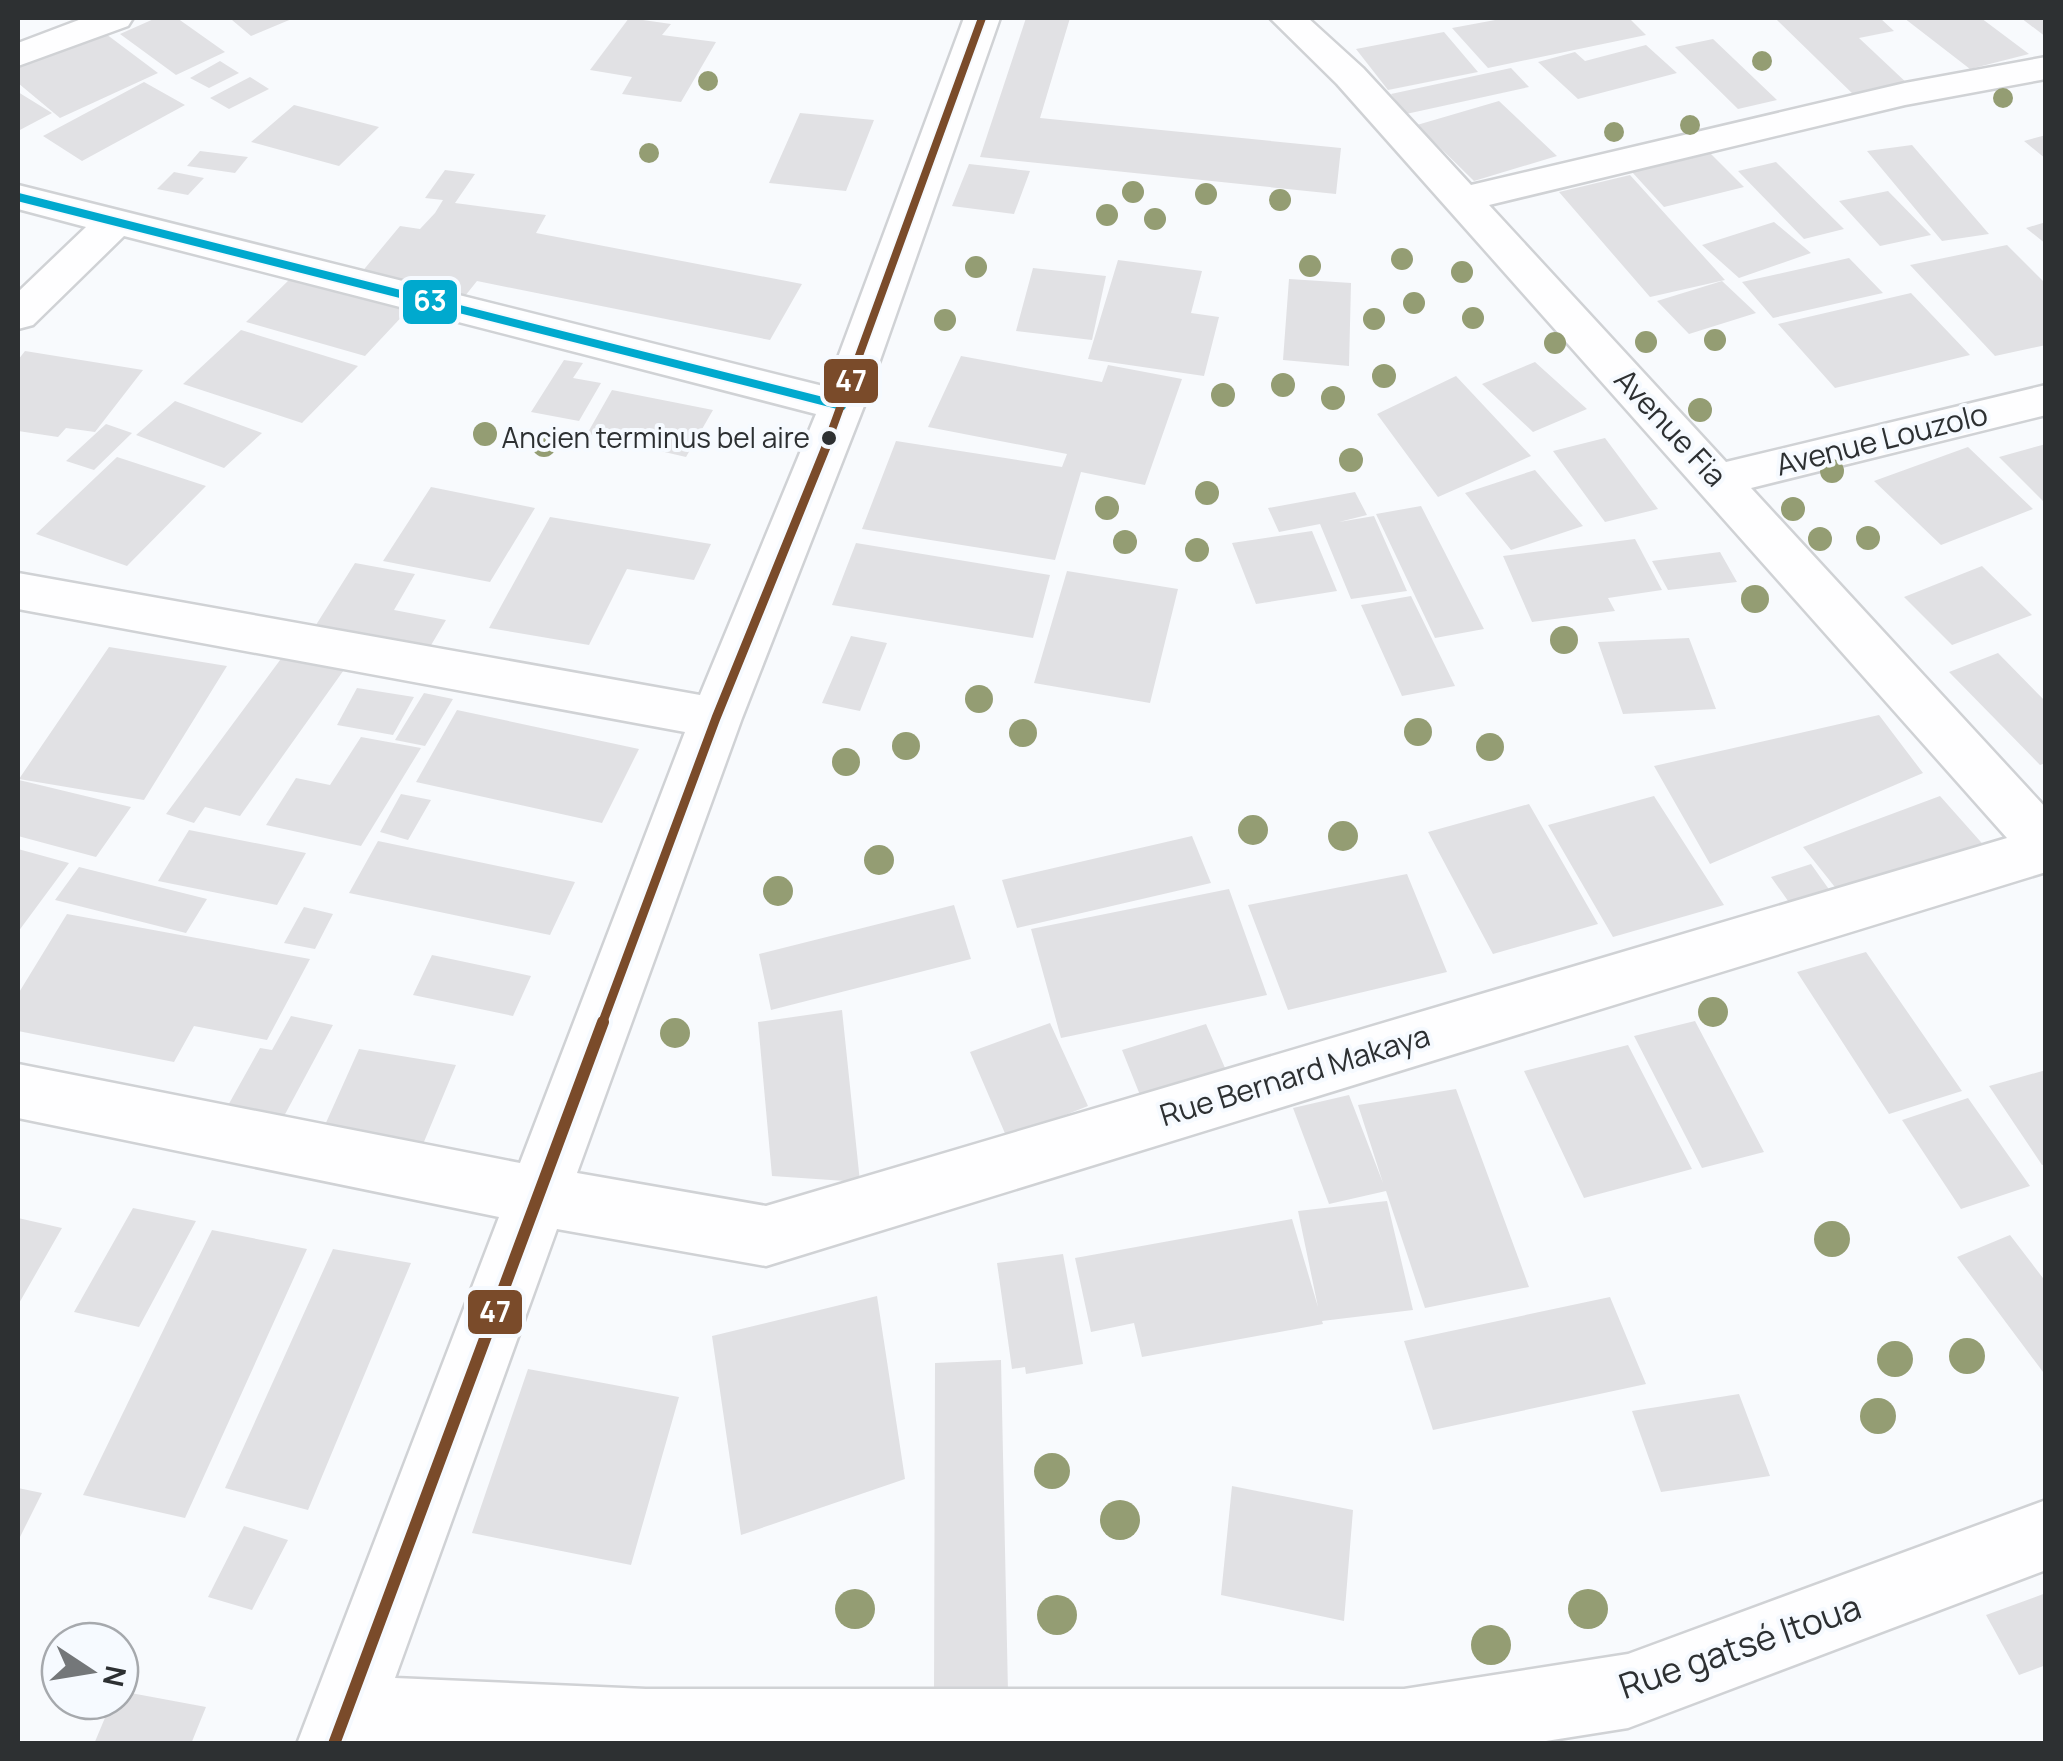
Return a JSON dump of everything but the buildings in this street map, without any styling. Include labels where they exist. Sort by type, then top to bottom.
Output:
[{"type":"street","points":[[18,55],[115,18]]},
{"type":"street","points":[[339,1728],[716,718],[842,406],[982,18]]},
{"type":"street","name":"Avenue Fia","points":[[1288,18],[1350,76],[1458,200],[1719,480],[2046,847]]},
{"type":"street","points":[[1458,200],[1906,94],[2046,68]]},
{"type":"street","points":[[18,197],[842,406]]},
{"type":"street","points":[[18,315],[116,221]]},
{"type":"street","name":"Avenue Louzolo","points":[[1719,480],[2046,400]]},
{"type":"street","points":[[18,591],[716,718]]},
{"type":"street","name":"Rue Bernard Makaya","points":[[18,1091],[538,1196],[766,1236],[2046,847]]},
{"type":"street","name":"Rue gatsé Itoua","points":[[339,1728],[646,1726],[1007,1736],[1404,1726],[1628,1691],[2046,1535]]},
{"type":"transit line","name":"47","points":[[334,1744],[716,718],[842,406],[982,18]]},
{"type":"transit line","name":"63","points":[[18,197],[842,406]]},
{"type":"place","name":"Ancien terminus bel aire","points":[[829,438]]}]
